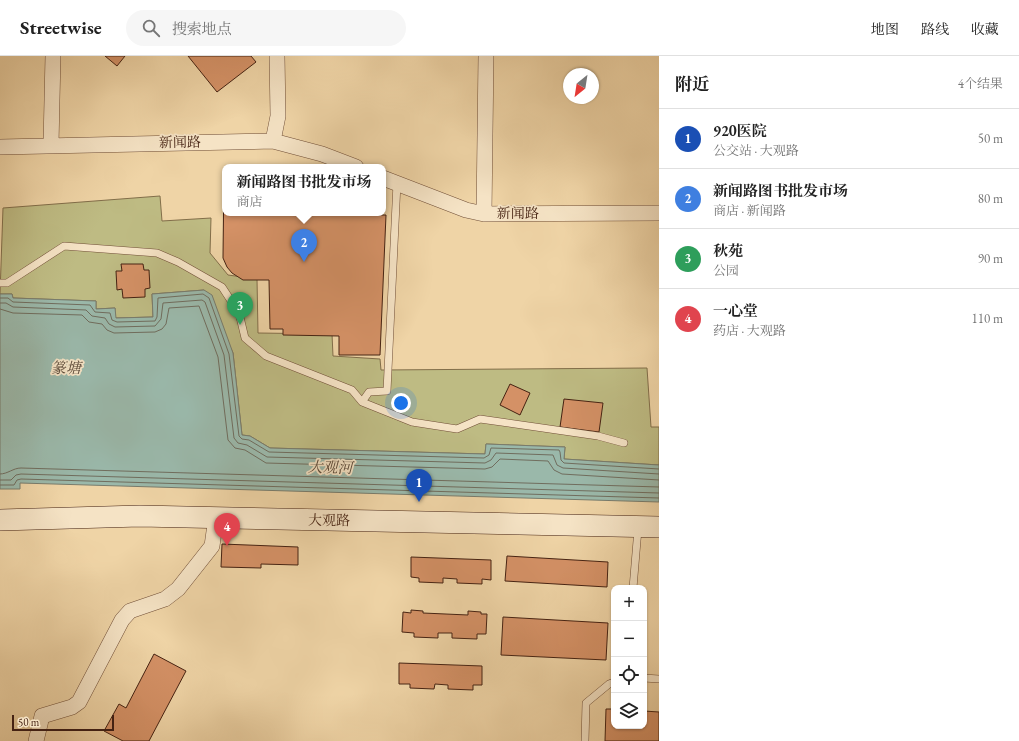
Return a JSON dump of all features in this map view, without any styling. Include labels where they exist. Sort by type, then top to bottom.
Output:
[{"type":"main road","name":"大观路","points":[[0,520],[140,516],[659,528]]},
{"type":"street","points":[[51,144],[52,56]]},
{"type":"street","points":[[273,141],[278,116],[277,56]]},
{"type":"street","points":[[484,214],[486,56]]},
{"type":"street","name":"新闻路","points":[[0,146],[273,141],[322,154],[348,164]]},
{"type":"street","name":"新闻路","points":[[390,181],[466,210],[484,214],[659,213]]},
{"type":"street","points":[[36,741],[42,716],[72,707],[84,696],[122,620],[130,611],[165,599],[178,589],[212,546],[216,517]]},
{"type":"lane","points":[[362,402],[369,392],[387,391],[390,181]]},
{"type":"lane","points":[[0,283],[7,283],[64,246],[158,253],[222,286],[239,313],[245,338],[266,356],[352,390],[362,402],[412,422],[458,429],[480,419],[598,436],[624,444]]},
{"type":"lane","points":[[634,585],[638,527]]},
{"type":"lane","points":[[647,678],[659,679]]},
{"type":"lane","points":[[584,741],[586,703],[611,683]]},
{"type":"shaded area","points":[[160,196],[162,221],[211,218],[210,253],[228,275],[257,279],[258,333],[332,334],[333,356],[380,359],[381,370],[647,368],[651,427],[659,427],[659,465],[564,459],[565,447],[486,444],[485,454],[270,448],[250,436],[242,435],[233,353],[204,290],[152,294],[153,317],[115,318],[115,308],[96,309],[96,301],[13,298],[12,294],[0,294],[3,208]]},
{"type":"water","points":[[204,290],[212,295],[233,353],[242,435],[250,436],[270,448],[485,454],[486,444],[565,447],[564,459],[659,465],[659,502],[20,483],[20,489],[0,489],[0,294],[12,294],[13,298],[96,301],[96,309],[115,308],[116,318],[153,317],[152,294]]},
{"type":"building","points":[[105,56],[125,56],[117,66]]},
{"type":"building","points":[[188,56],[251,56],[256,62],[217,92]]},
{"type":"building","points":[[223,216],[386,216],[380,355],[339,355],[339,336],[283,335],[283,329],[270,329],[269,280],[243,280],[232,273],[227,267],[223,258]]},
{"type":"building","points":[[121,264],[143,264],[144,270],[149,270],[150,288],[145,289],[145,297],[123,298],[122,289],[117,290],[116,271],[122,271]]},
{"type":"building","points":[[510,384],[530,393],[520,415],[500,405]]},
{"type":"building","points":[[564,399],[603,403],[599,432],[560,427]]},
{"type":"building","points":[[222,544],[298,547],[298,565],[261,564],[261,568],[221,567]]},
{"type":"building","points":[[507,556],[608,562],[607,587],[505,581]]},
{"type":"building","points":[[411,557],[491,560],[491,580],[482,579],[482,584],[457,583],[457,579],[443,578],[443,583],[419,582],[419,578],[411,577]]},
{"type":"building","points":[[411,610],[423,611],[423,613],[468,615],[468,611],[481,612],[481,614],[487,614],[486,634],[477,634],[477,639],[452,638],[452,633],[438,633],[438,638],[414,637],[414,633],[402,632],[403,612],[411,613]]},
{"type":"building","points":[[503,617],[608,623],[606,660],[501,655]]},
{"type":"building","points":[[154,654],[186,671],[149,741],[123,741],[104,731],[119,704],[126,708]]},
{"type":"building","points":[[399,663],[482,666],[482,685],[473,685],[473,690],[448,689],[448,685],[435,684],[434,689],[410,688],[410,684],[399,684]]},
{"type":"building","points":[[606,709],[611,709],[611,729],[647,729],[647,711],[659,712],[659,741],[605,741]]},
{"type":"place","name":"新闻路图书批发市场","points":[[304,262]]},
{"type":"place","name":"秋苑","points":[[240,325]]},
{"type":"place","name":"920医院","points":[[419,502]]},
{"type":"place","name":"一心堂","points":[[227,546]]},
{"type":"water label","name":"篆塘","points":[[66,367]]},
{"type":"water label","name":"大观河","points":[[330,467]]}]
